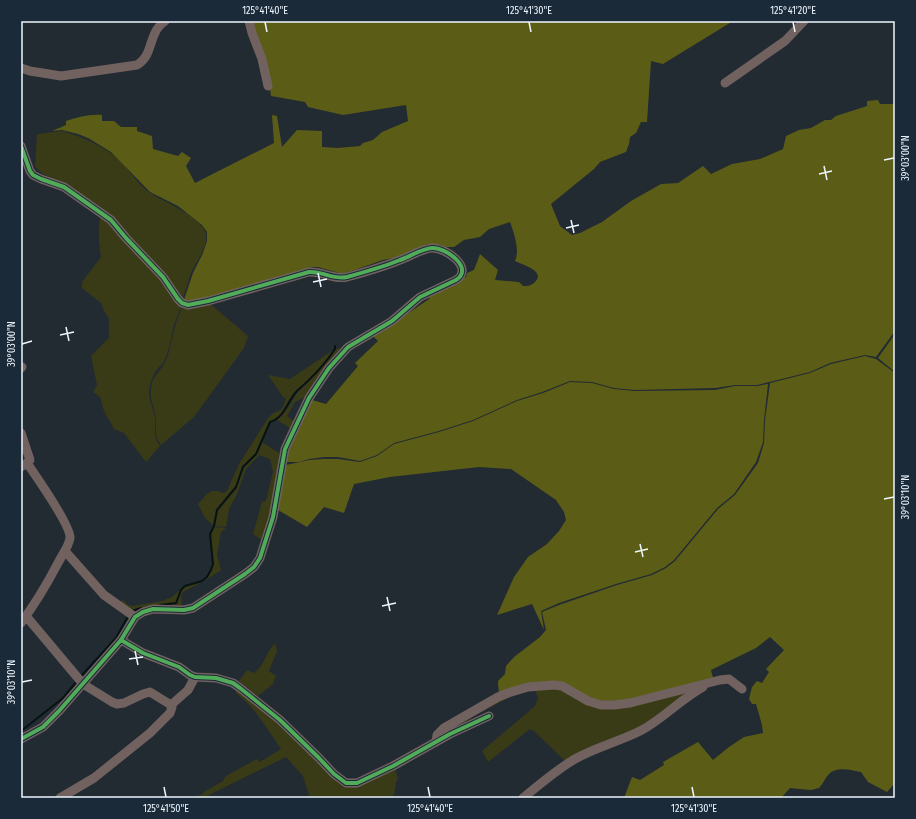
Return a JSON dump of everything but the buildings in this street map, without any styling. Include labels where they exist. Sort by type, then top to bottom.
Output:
[{"type":"street","points":[[21,68],[61,76],[137,65],[147,56],[154,33],[165,21]]},
{"type":"street","points":[[249,21],[262,60],[268,86]]},
{"type":"street","points":[[725,83],[785,41],[804,21]]},
{"type":"street","points":[[21,146],[30,171],[33,175],[64,187],[111,220],[136,250],[163,277],[178,299],[185,305],[208,301],[309,272],[319,272],[338,278],[347,277],[400,260],[426,249],[433,248],[442,250],[451,255],[461,265],[462,269],[462,275],[459,278],[420,297],[392,321],[348,348],[319,381],[309,398],[285,449],[272,517],[262,554],[254,567],[193,608],[184,610],[153,610],[143,612],[135,617],[121,640],[59,711],[43,727],[21,739]]},
{"type":"street","points":[[21,433],[30,460],[24,465],[54,503],[69,531],[70,538],[65,551],[24,620],[83,684],[112,702],[117,704],[124,703],[150,692],[171,705]]},
{"type":"street","points":[[65,551],[104,595],[135,617]]},
{"type":"street","points":[[121,640],[143,653],[179,667],[190,675],[195,677],[216,678],[232,683],[240,688],[280,720],[334,774],[346,783],[357,783],[394,766],[436,742],[489,716]]},
{"type":"street","points":[[60,798],[94,778],[150,733],[170,714],[172,707],[171,705],[188,690],[195,677]]},
{"type":"street","points":[[436,742],[437,736],[444,728],[498,697],[528,687],[545,685],[562,686],[588,701],[601,705],[614,705],[630,702],[720,680],[729,679],[742,688]]},
{"type":"street","points":[[523,798],[564,766],[576,759],[643,730],[697,690],[720,680]]},
{"type":"green space","points":[[62,131],[98,145],[115,156],[150,193],[190,216],[203,228],[206,234],[205,244],[191,273],[182,299],[157,267],[65,184],[43,174],[35,167],[37,134]]},
{"type":"green space","points":[[101,214],[181,303],[167,353],[163,363],[155,373],[150,385],[149,394],[155,417],[155,435],[160,446],[146,462],[124,433],[114,429],[104,411],[100,397],[93,392],[97,385],[91,356],[109,338],[109,318],[101,303],[82,288],[82,282],[101,257],[99,230]]},
{"type":"green space","points":[[208,302],[248,336],[244,348],[194,417],[161,445],[156,434],[156,419],[151,396],[153,380],[167,358],[182,303]]},
{"type":"green space","points":[[340,348],[338,357],[324,374],[317,378],[307,396],[295,402],[287,416],[294,421],[291,429],[277,420],[288,408],[298,391],[329,359],[336,349]]},
{"type":"green space","points":[[335,349],[311,378],[293,394],[283,412],[270,422],[256,454],[242,466],[236,487],[217,510],[213,525],[205,518],[198,504],[209,492],[218,491],[223,493],[227,491],[239,464],[268,418],[272,414],[282,409],[286,399],[268,375],[290,379]]},
{"type":"green space","points":[[262,442],[279,453],[277,484],[263,541],[253,534],[262,502],[266,501],[273,472],[270,459],[259,455],[246,469],[237,494],[229,509],[226,527],[214,526],[218,510],[237,488],[243,467],[257,454]]},
{"type":"green space","points":[[214,527],[226,528],[221,532],[217,555],[221,570],[183,592],[181,596],[182,606],[132,612],[149,607],[177,604],[180,592],[185,586],[200,581],[207,576],[210,572],[213,561],[211,539]]},
{"type":"green space","points":[[180,590],[176,603],[148,606],[132,611],[120,601],[123,600],[128,605],[133,606],[162,601],[172,597]]},
{"type":"green space","points":[[275,643],[277,651],[269,671],[276,676],[273,684],[258,696],[239,681],[247,670],[254,673],[258,670],[269,650]]},
{"type":"green space","points":[[706,685],[648,724],[566,762],[534,731],[530,729],[488,762],[482,751],[535,706],[538,698],[534,688],[474,716],[439,737],[484,707],[529,688]]},
{"type":"green space","points":[[237,688],[245,693],[340,783],[395,768],[398,779],[396,782],[394,795],[391,798],[310,798],[303,776],[286,757],[203,798],[193,798],[203,794],[223,781],[225,777],[231,773],[257,759],[260,762],[281,749],[255,712],[236,693]]},
{"type":"shaded area","points":[[252,21],[733,21],[663,64],[651,61],[647,122],[641,122],[636,133],[630,137],[626,152],[600,162],[594,169],[551,204],[560,226],[572,235],[580,233],[602,222],[631,201],[661,184],[678,183],[703,166],[711,174],[732,164],[760,159],[783,149],[786,136],[799,130],[811,128],[825,120],[831,120],[836,116],[867,106],[867,101],[878,100],[880,104],[895,104],[895,331],[876,357],[865,355],[830,363],[810,372],[757,385],[735,385],[715,388],[635,390],[614,388],[592,382],[570,381],[517,400],[473,420],[394,443],[377,455],[360,461],[338,457],[324,457],[299,462],[285,462],[288,452],[312,400],[326,404],[358,366],[355,363],[378,341],[372,335],[385,329],[429,299],[432,293],[466,277],[467,273],[474,270],[480,254],[498,270],[495,280],[519,282],[523,286],[528,286],[535,282],[538,275],[532,269],[515,261],[517,247],[510,222],[489,229],[480,237],[464,240],[454,247],[428,244],[399,257],[383,260],[343,274],[318,267],[312,267],[248,287],[196,300],[184,300],[193,273],[207,241],[207,232],[202,225],[178,206],[150,192],[111,152],[88,138],[78,134],[62,130],[52,131],[66,125],[66,121],[93,115],[102,115],[102,121],[114,121],[121,127],[137,127],[137,131],[152,136],[153,149],[178,156],[182,152],[191,158],[186,166],[195,183],[274,143],[272,115],[277,116],[282,147],[297,130],[322,131],[322,147],[338,148],[360,146],[363,143],[373,140],[382,132],[408,121],[406,105],[343,115],[308,107],[305,102],[271,96],[268,73]]},
{"type":"shaded area","points":[[895,334],[895,372],[878,358]]},
{"type":"shaded area","points":[[865,356],[876,359],[895,373],[895,783],[887,792],[868,782],[861,772],[840,769],[829,774],[819,788],[811,790],[790,788],[781,798],[624,798],[632,777],[640,780],[664,765],[663,762],[698,742],[713,760],[744,737],[763,733],[756,704],[752,704],[749,699],[752,687],[757,681],[762,683],[769,672],[766,669],[784,650],[770,637],[756,648],[711,670],[713,678],[625,701],[599,703],[563,683],[499,695],[498,681],[505,674],[506,666],[514,657],[540,637],[546,630],[542,612],[617,585],[652,575],[666,568],[675,561],[718,509],[735,495],[758,463],[764,443],[765,420],[770,383],[810,373],[831,364]]},
{"type":"shaded area","points":[[570,382],[592,383],[614,389],[635,391],[715,390],[735,386],[757,386],[768,384],[763,442],[756,462],[734,494],[717,508],[674,560],[665,567],[651,574],[559,603],[541,611],[544,630],[532,604],[497,615],[514,577],[528,557],[547,544],[559,531],[566,520],[564,512],[556,500],[511,469],[479,467],[390,477],[354,484],[344,513],[324,507],[307,527],[278,510],[286,465],[309,460],[324,459],[360,462],[377,456],[394,444],[473,421],[517,401],[543,393]]},
{"type":"waterway","points":[[160,605],[176,603],[181,590],[185,586],[202,581],[207,577],[213,564],[210,534],[214,526],[217,510],[236,487],[243,467],[256,454],[270,422],[280,416],[294,394],[323,365],[335,349],[335,346]]},
{"type":"waterway","points":[[132,611],[141,608]]},
{"type":"waterway","points":[[82,675],[116,638],[127,618]]},
{"type":"waterway","points":[[21,731],[63,698],[77,681]]},
{"type":"cycle path","points":[[21,146],[30,171],[33,175],[64,187],[111,220],[163,277],[178,299],[182,303],[188,305],[208,301],[309,272],[342,278],[347,277],[387,265],[420,251],[432,248],[444,251],[456,259],[462,270],[461,275],[456,280],[420,297],[392,321],[348,347],[329,368],[309,398],[285,449],[273,517],[260,558],[254,567],[193,608],[184,610],[153,609],[143,612],[135,617],[121,640],[59,711],[43,727],[21,739]]},
{"type":"cycle path","points":[[121,640],[143,653],[179,667],[195,677],[216,678],[233,683],[280,720],[334,774],[346,783],[357,783],[393,766],[450,734],[489,716]]}]
